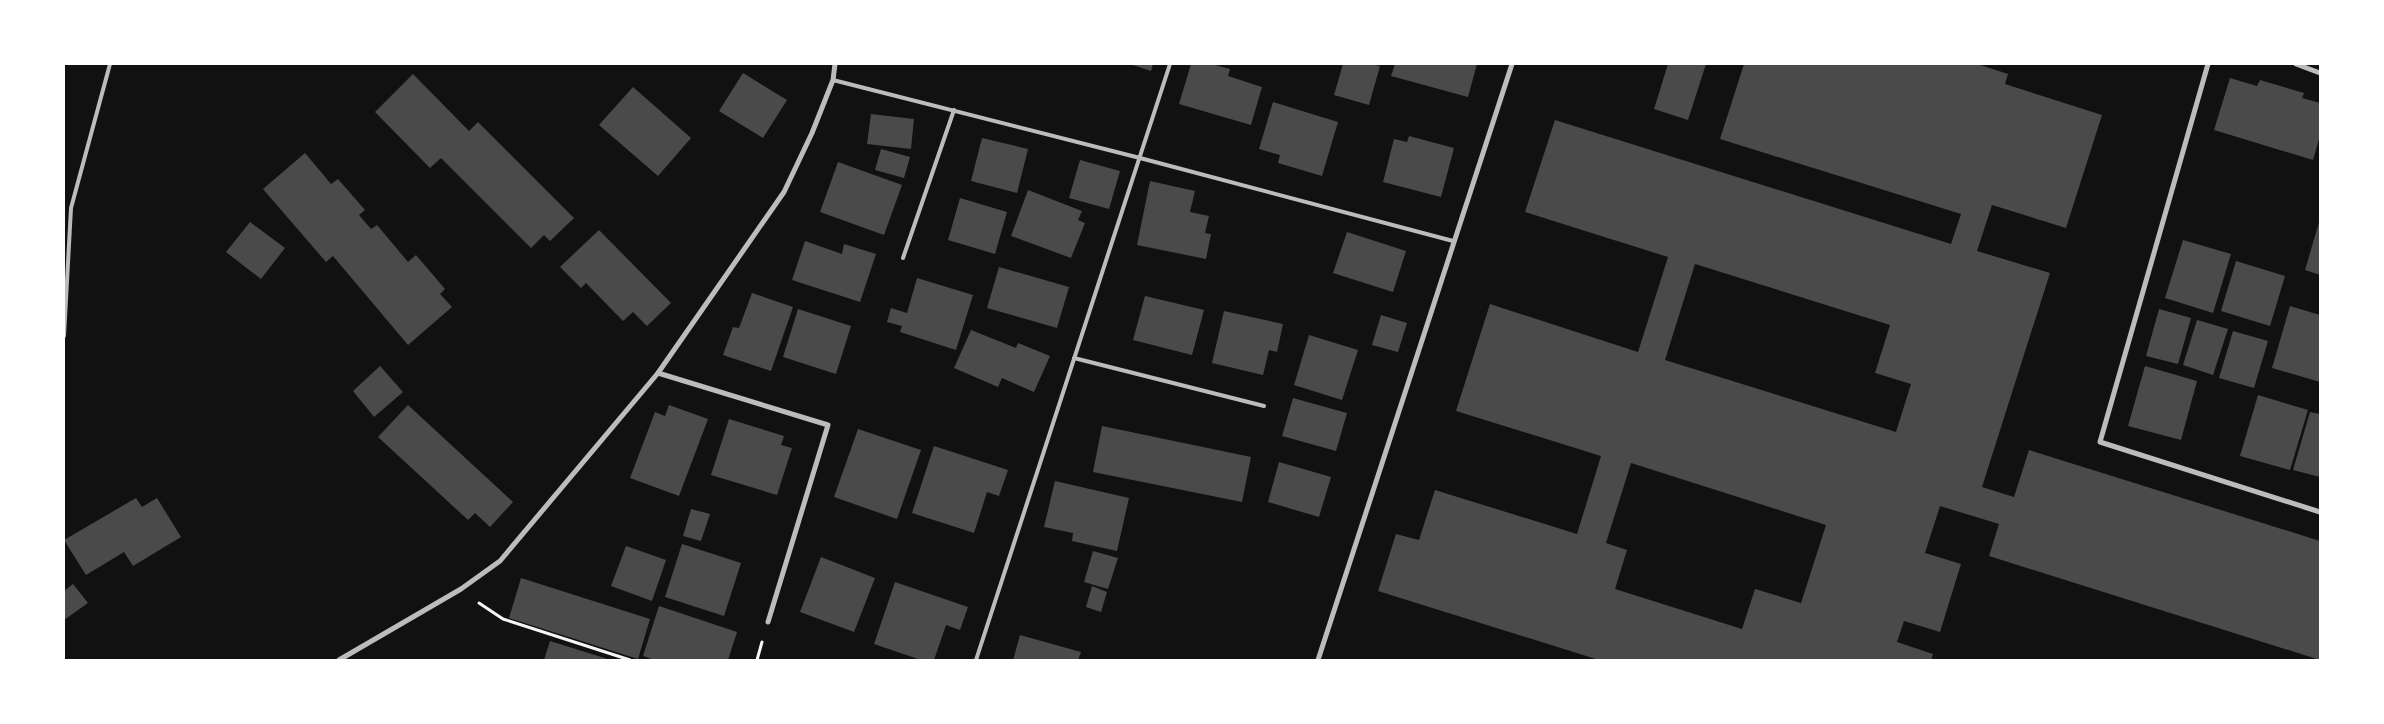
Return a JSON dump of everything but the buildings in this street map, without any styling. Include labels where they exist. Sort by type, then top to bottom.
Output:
[{"type":"street","points":[[339,660],[461,589],[500,561],[658,373],[784,192],[812,134],[833,80],[835,64]]},
{"type":"street","points":[[1318,660],[1512,64]]},
{"type":"street","points":[[2208,64],[2100,442],[2320,512]]},
{"type":"street","points":[[2296,64],[2320,72]]},
{"type":"street","points":[[658,373],[828,424],[768,622]]},
{"type":"lane","points":[[64,336],[71,208],[110,64]]},
{"type":"lane","points":[[976,660],[1170,64]]},
{"type":"lane","points":[[833,80],[1140,158],[1454,241]]},
{"type":"lane","points":[[903,258],[954,110]]},
{"type":"lane","points":[[1074,358],[1264,406]]},
{"type":"path","points":[[461,589],[503,619],[630,660]]}]
